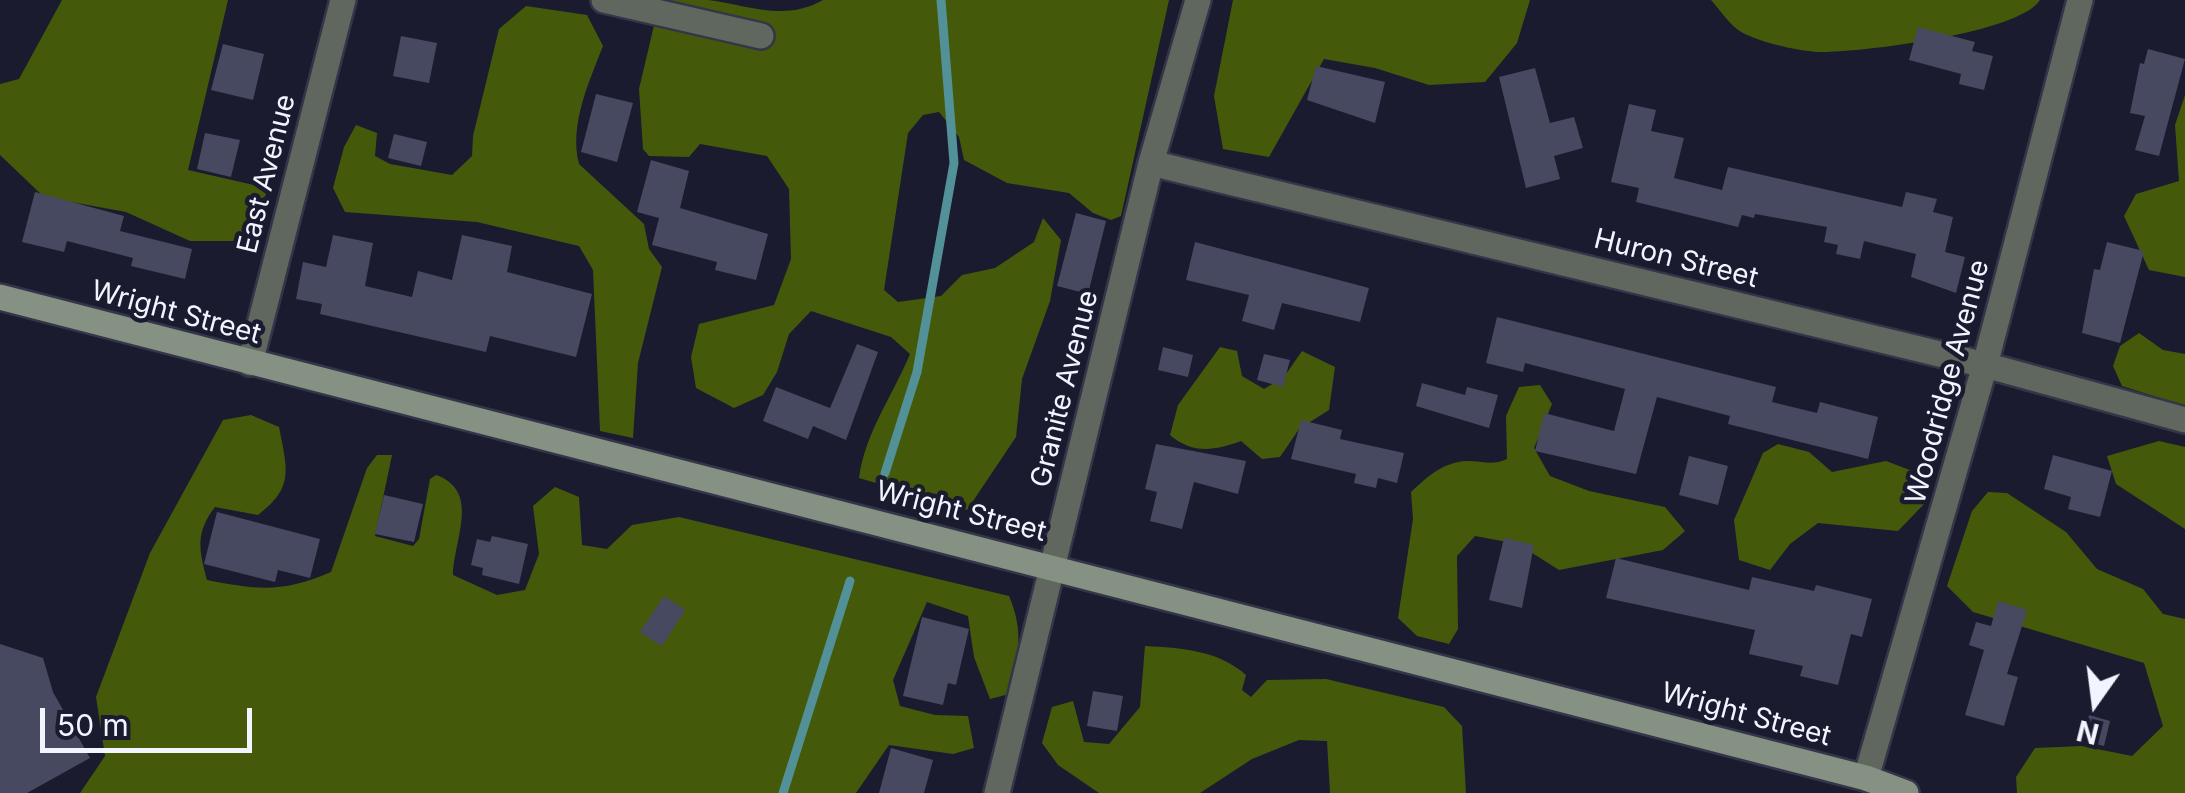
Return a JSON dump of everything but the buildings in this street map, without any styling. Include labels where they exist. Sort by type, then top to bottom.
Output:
[{"type":"main road","name":"Wright Street","points":[[0,298],[1052,566],[1866,778],[1906,793]]},
{"type":"street","name":"East Avenue","points":[[250,363],[343,0]]},
{"type":"street","points":[[604,0],[761,36]]},
{"type":"street","name":"Granite Avenue","points":[[996,793],[1151,163],[1198,0]]},
{"type":"street","name":"Woodridge Avenue","points":[[1866,778],[1984,365],[2080,0]]},
{"type":"street","name":"Huron Street","points":[[1151,163],[1984,365],[2185,420]]},
{"type":"green space","points":[[62,0],[228,0],[188,170],[267,188],[256,241],[190,241],[126,212],[44,197],[0,155],[0,84],[19,79]]},
{"type":"green space","points":[[660,0],[708,0],[780,11],[809,7],[823,0],[1169,0],[1121,216],[1111,220],[1093,213],[1069,193],[1007,183],[964,160],[959,137],[939,112],[923,115],[908,133],[884,290],[898,302],[941,296],[962,275],[995,268],[1034,242],[1043,218],[1061,240],[1050,301],[1022,379],[1016,437],[967,510],[859,478],[873,430],[910,354],[891,337],[811,311],[789,334],[777,372],[763,395],[734,408],[696,388],[691,357],[699,324],[774,305],[791,259],[789,189],[767,156],[700,144],[689,157],[649,156],[643,149],[639,89]]},
{"type":"green space","points":[[1233,0],[1530,0],[1517,43],[1485,82],[1429,85],[1375,68],[1324,59],[1269,157],[1223,149],[1214,96]]},
{"type":"green space","points":[[1711,0],[2040,0],[2026,12],[1974,31],[1906,44],[1826,52],[1751,37],[1734,27]]},
{"type":"green space","points":[[526,6],[587,15],[603,46],[579,119],[579,164],[644,224],[649,249],[662,267],[638,363],[633,438],[600,431],[593,270],[579,246],[477,222],[345,212],[333,188],[344,147],[356,125],[377,133],[375,156],[390,164],[452,175],[472,156],[473,136],[499,29]]},
{"type":"green space","points":[[2185,95],[2185,277],[2149,270],[2124,216],[2136,194],[2179,181],[2175,125]]},
{"type":"green space","points":[[2139,333],[2163,350],[2185,354],[2185,406],[2122,386],[2113,366],[2120,346]]},
{"type":"green space","points":[[1220,347],[1237,351],[1242,376],[1264,389],[1284,377],[1302,351],[1335,367],[1329,410],[1299,429],[1280,457],[1262,459],[1241,441],[1204,449],[1178,441],[1170,435],[1178,405]]},
{"type":"green space","points":[[1540,385],[1552,404],[1534,448],[1550,476],[1589,491],[1665,507],[1685,531],[1663,550],[1559,570],[1518,544],[1475,536],[1457,556],[1458,629],[1449,644],[1417,636],[1398,618],[1413,519],[1411,492],[1450,464],[1507,459],[1506,416],[1519,387]]},
{"type":"green space","points":[[251,415],[279,427],[286,466],[283,486],[258,515],[215,507],[204,525],[200,542],[207,580],[270,588],[298,584],[331,572],[367,468],[377,455],[392,455],[375,536],[413,546],[419,539],[430,479],[436,475],[450,482],[461,504],[453,575],[497,595],[525,590],[539,554],[533,506],[555,487],[579,497],[582,545],[607,549],[632,525],[679,517],[1009,596],[1017,621],[1018,644],[1009,694],[990,699],[974,657],[968,616],[927,602],[893,680],[900,706],[935,715],[968,716],[974,748],[953,754],[889,745],[856,793],[80,793],[105,756],[96,697],[150,553],[223,420]]},
{"type":"green space","points":[[2159,441],[2185,447],[2185,529],[2116,484],[2107,456]]},
{"type":"green space","points":[[1778,444],[1809,452],[1832,472],[1886,461],[1928,477],[1924,504],[1898,531],[1818,523],[1790,544],[1770,570],[1739,560],[1734,520],[1763,453]]},
{"type":"green space","points":[[1988,492],[2007,493],[2066,532],[2097,569],[2143,589],[2163,614],[2185,619],[2185,793],[2017,793],[2016,777],[2035,748],[2082,746],[2132,756],[2163,726],[2144,663],[1973,612],[1947,586],[1972,511]]},
{"type":"green space","points":[[1145,646],[1185,649],[1223,660],[1246,675],[1242,690],[1251,697],[1267,680],[1326,679],[1444,707],[1462,726],[1466,793],[1330,793],[1327,741],[1299,740],[1252,759],[1200,793],[1099,793],[1058,765],[1042,743],[1052,707],[1073,701],[1084,742],[1109,744],[1140,707]]},
{"type":"waterway","points":[[885,473],[917,372],[954,163],[941,0]]},
{"type":"waterway","points":[[783,793],[850,581]]}]
